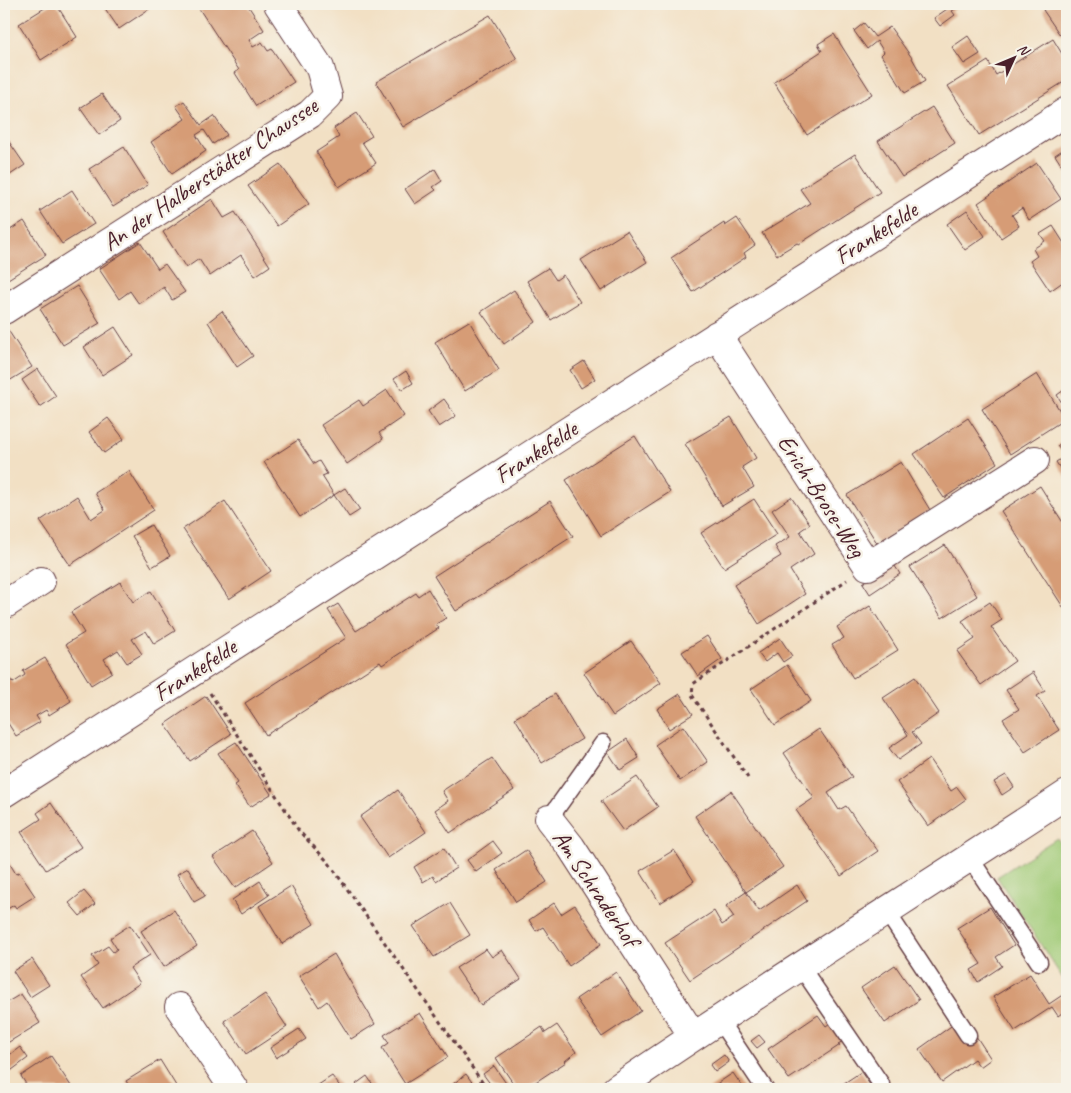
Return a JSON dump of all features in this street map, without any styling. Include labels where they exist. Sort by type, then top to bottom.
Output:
[{"type":"street","name":"An der Halberstädter Chaussee","points":[[4,310],[310,114],[328,96],[320,68],[278,4]]},
{"type":"street","name":"Frankefelde","points":[[4,793],[1067,110]]},
{"type":"street","name":"Erich-Brose-Weg","points":[[717,335],[868,566],[1035,460]]},
{"type":"street","points":[[4,605],[42,581]]},
{"type":"street","points":[[616,1089],[694,1036],[1067,794]]},
{"type":"street","name":"Am Schraderhof","points":[[549,819],[571,847],[694,1036]]},
{"type":"street","points":[[179,1007],[234,1089]]},
{"type":"lane","name":"Am Schraderhof","points":[[549,819],[602,743]]},
{"type":"lane","points":[[970,858],[1038,962]]},
{"type":"lane","points":[[887,912],[968,1035]]},
{"type":"lane","points":[[801,967],[881,1084]]},
{"type":"lane","points":[[719,1020],[765,1089]]},
{"type":"path","points":[[1064,495],[1067,500]]},
{"type":"path","points":[[748,778],[692,696],[693,684],[868,566]]},
{"type":"path","points":[[196,670],[299,831],[329,863],[487,1089]]},
{"type":"green space","points":[[1057,838],[1067,853],[1067,985],[997,877]]},
{"type":"building","points":[[51,4],[56,4],[77,37],[41,60],[19,24]]},
{"type":"building","points":[[102,4],[146,4],[149,9],[119,29]]},
{"type":"building","points":[[196,4],[247,4],[264,30],[249,40],[253,47],[262,42],[268,51],[272,49],[294,82],[256,106],[235,73],[239,70]]},
{"type":"building","points":[[947,4],[963,4],[952,11],[955,15],[940,26],[934,18],[950,7]]},
{"type":"building","points":[[1053,4],[1067,4],[1067,30],[1060,35],[1043,10]]},
{"type":"building","points":[[490,15],[517,59],[403,127],[376,82]]},
{"type":"building","points":[[864,23],[875,37],[890,27],[912,58],[925,81],[905,93],[881,55],[884,52],[877,41],[867,49],[854,31]]},
{"type":"building","points":[[834,34],[872,94],[807,135],[774,82],[822,51],[818,44]]},
{"type":"building","points":[[968,36],[980,54],[964,64],[952,47]]},
{"type":"building","points":[[1053,39],[1067,62],[1067,80],[979,135],[948,86],[988,61],[996,75]]},
{"type":"building","points":[[102,94],[120,121],[99,135],[80,108]]},
{"type":"building","points":[[184,101],[201,125],[214,116],[227,135],[213,144],[204,130],[196,135],[206,151],[172,174],[151,142],[185,119],[176,106]]},
{"type":"building","points":[[932,107],[955,143],[902,177],[878,141]]},
{"type":"building","points":[[357,113],[372,136],[362,142],[376,163],[339,187],[316,152],[339,137],[334,128]]},
{"type":"building","points":[[5,136],[25,165],[7,177],[4,172]]},
{"type":"building","points":[[124,147],[148,185],[113,207],[89,169]]},
{"type":"building","points":[[1067,147],[1067,174],[1055,155]]},
{"type":"building","points":[[855,154],[880,192],[799,244],[797,243],[777,255],[762,233],[810,203],[800,189]]},
{"type":"building","points":[[1037,163],[1061,199],[1029,220],[1022,208],[1012,215],[1019,226],[1001,238],[978,203]]},
{"type":"building","points":[[280,164],[309,204],[277,226],[248,186]]},
{"type":"building","points":[[435,169],[442,181],[433,187],[436,190],[415,204],[405,189]]},
{"type":"building","points":[[72,190],[94,224],[62,244],[40,211]]},
{"type":"building","points":[[212,199],[224,218],[235,212],[270,266],[255,276],[241,255],[210,276],[199,259],[186,268],[163,232]]},
{"type":"building","points":[[967,210],[985,236],[965,250],[947,224]]},
{"type":"building","points":[[737,218],[755,245],[744,253],[746,257],[693,292],[671,258],[724,223],[725,226]]},
{"type":"building","points":[[24,221],[46,255],[8,279],[4,272],[4,234]]},
{"type":"building","points":[[1053,226],[1067,248],[1067,279],[1050,291],[1030,261],[1037,256],[1033,249],[1045,241],[1040,234]]},
{"type":"building","points":[[627,231],[647,262],[601,291],[581,260]]},
{"type":"building","points":[[140,242],[158,269],[165,264],[185,292],[172,300],[164,287],[139,304],[130,291],[119,299],[99,269]]},
{"type":"building","points":[[548,268],[556,280],[563,275],[580,302],[551,320],[527,281]]},
{"type":"building","points":[[77,286],[100,323],[63,345],[40,309]]},
{"type":"building","points":[[514,290],[536,322],[504,344],[481,312]]},
{"type":"building","points":[[222,311],[253,356],[237,367],[208,322]]},
{"type":"building","points":[[469,321],[499,370],[465,391],[435,342]]},
{"type":"building","points":[[115,327],[133,355],[102,375],[84,347]]},
{"type":"building","points":[[8,330],[32,367],[4,384],[4,333]]},
{"type":"building","points":[[584,361],[595,379],[581,388],[570,370]]},
{"type":"building","points":[[38,369],[56,396],[40,407],[22,380]]},
{"type":"building","points":[[406,371],[413,383],[402,390],[394,379]]},
{"type":"building","points":[[1037,374],[1065,419],[1010,454],[982,409]]},
{"type":"building","points":[[1067,388],[1067,411],[1057,395]]},
{"type":"building","points":[[387,390],[404,416],[379,433],[383,439],[347,464],[321,425],[359,400],[363,406]]},
{"type":"building","points":[[444,399],[456,416],[439,427],[428,411]]},
{"type":"building","points":[[731,417],[756,458],[742,467],[754,487],[722,506],[685,444]]},
{"type":"building","points":[[108,418],[124,439],[104,453],[89,432]]},
{"type":"building","points":[[968,418],[997,463],[944,498],[914,454]]},
{"type":"building","points":[[635,436],[670,492],[601,536],[566,480]]},
{"type":"building","points":[[1067,439],[1067,479],[1056,462],[1065,456],[1057,446]]},
{"type":"building","points":[[298,440],[314,464],[319,461],[327,474],[322,476],[334,495],[300,517],[264,462]]},
{"type":"building","points":[[901,462],[930,510],[877,543],[847,495]]},
{"type":"building","points":[[129,471],[154,510],[70,565],[40,521],[77,496],[91,519],[105,510],[95,493]]},
{"type":"building","points":[[1040,486],[1067,529],[1067,613],[1001,511]]},
{"type":"building","points":[[345,488],[360,510],[349,517],[334,495]]},
{"type":"building","points":[[791,497],[810,524],[800,531],[814,554],[790,570],[805,594],[759,624],[734,585],[781,556],[775,546],[790,537],[772,510]]},
{"type":"building","points":[[754,499],[777,534],[724,568],[701,533]]},
{"type":"building","points":[[225,501],[271,571],[229,599],[183,529]]},
{"type":"building","points":[[550,501],[573,536],[456,611],[434,576]]},
{"type":"building","points":[[151,525],[170,556],[152,567],[132,536]]},
{"type":"building","points":[[945,545],[977,596],[942,618],[910,567]]},
{"type":"building","points":[[893,563],[900,574],[870,594],[863,583]]},
{"type":"building","points":[[120,582],[133,602],[151,591],[175,631],[154,644],[146,631],[132,639],[142,654],[127,663],[118,650],[104,659],[112,672],[91,685],[66,644],[84,633],[71,612]]},
{"type":"building","points":[[428,589],[446,618],[436,624],[439,628],[382,665],[380,662],[266,735],[245,703],[346,638],[328,610],[338,604],[356,631],[416,593],[418,596]]},
{"type":"building","points":[[990,602],[1002,620],[991,627],[1015,661],[981,685],[957,651],[975,639],[962,621]]},
{"type":"building","points":[[870,606],[898,650],[853,678],[832,645],[844,638],[837,627]]},
{"type":"building","points":[[707,636],[722,659],[698,676],[682,652]]},
{"type":"building","points":[[780,638],[792,656],[783,662],[777,653],[765,662],[758,653]]},
{"type":"building","points":[[631,641],[661,683],[613,716],[584,673]]},
{"type":"building","points":[[45,658],[71,701],[49,715],[46,710],[36,716],[40,722],[16,736],[4,717],[4,681],[9,678],[13,683],[25,675],[23,671]]},
{"type":"building","points":[[787,665],[811,701],[775,725],[751,689]]},
{"type":"building","points":[[1033,672],[1045,691],[1037,696],[1059,730],[1025,752],[1003,719],[1019,709],[1006,690]]},
{"type":"building","points":[[915,677],[939,713],[912,732],[921,744],[898,760],[889,748],[908,735],[883,698]]},
{"type":"building","points":[[555,694],[582,739],[542,763],[515,718]]},
{"type":"building","points":[[680,694],[693,714],[669,729],[657,709]]},
{"type":"building","points":[[206,696],[231,734],[190,761],[165,724]]},
{"type":"building","points":[[683,726],[708,762],[680,781],[655,745]]},
{"type":"building","points":[[819,729],[852,777],[828,793],[839,810],[846,806],[878,851],[841,876],[796,810],[814,798],[784,753]]},
{"type":"building","points":[[627,739],[639,758],[620,770],[608,752]]},
{"type":"building","points":[[236,742],[271,794],[250,807],[235,785],[238,783],[218,753]]},
{"type":"building","points":[[492,758],[514,790],[450,833],[435,810],[448,801],[442,791]]},
{"type":"building","points":[[929,759],[951,791],[957,787],[966,799],[928,826],[897,782]]},
{"type":"building","points":[[1006,775],[1014,787],[1002,795],[994,782]]},
{"type":"building","points":[[637,777],[658,807],[623,831],[601,801]]},
{"type":"building","points":[[398,790],[426,832],[388,858],[360,817]]},
{"type":"building","points":[[731,791],[783,867],[746,892],[695,816]]},
{"type":"building","points":[[51,803],[81,847],[46,870],[21,832],[41,819],[37,813]]},
{"type":"building","points":[[252,831],[273,862],[235,888],[213,857]]},
{"type":"building","points":[[493,841],[502,853],[476,872],[467,860]]},
{"type":"building","points":[[444,848],[456,868],[436,881],[433,876],[423,882],[414,867]]},
{"type":"building","points":[[526,850],[547,882],[516,902],[496,870]]},
{"type":"building","points":[[674,850],[694,881],[660,903],[640,871]]},
{"type":"building","points":[[4,854],[16,874],[19,872],[35,896],[16,908],[14,905],[4,911]]},
{"type":"building","points":[[188,868],[205,896],[194,902],[177,874]]},
{"type":"building","points":[[260,881],[269,895],[241,914],[232,900]]},
{"type":"building","points":[[797,885],[807,901],[690,980],[665,943],[714,911],[722,925],[734,917],[726,906],[746,892],[759,911]]},
{"type":"building","points":[[291,886],[314,924],[282,944],[259,906]]},
{"type":"building","points":[[84,891],[95,904],[80,916],[69,903]]},
{"type":"building","points":[[450,903],[470,935],[434,957],[413,926]]},
{"type":"building","points":[[554,903],[561,914],[575,905],[601,944],[569,966],[543,927],[536,931],[529,920]]},
{"type":"building","points":[[990,907],[1014,945],[996,957],[1002,966],[978,982],[971,970],[981,964],[957,928]]},
{"type":"building","points":[[174,910],[197,946],[164,967],[141,931]]},
{"type":"building","points":[[130,925],[150,955],[130,968],[140,983],[103,1008],[81,977],[98,965],[92,956],[108,946],[113,952],[117,949],[110,938]]},
{"type":"building","points":[[486,949],[492,957],[502,950],[521,979],[481,1005],[456,968]]},
{"type":"building","points":[[334,954],[375,1024],[351,1039],[327,1001],[319,1007],[299,976]]},
{"type":"building","points":[[32,959],[49,985],[30,997],[13,971]]},
{"type":"building","points":[[895,965],[919,1000],[885,1023],[861,988]]},
{"type":"building","points":[[616,972],[641,1011],[602,1037],[576,999]]},
{"type":"building","points":[[1030,974],[1049,1004],[1064,994],[1067,998],[1067,1009],[1058,1016],[1052,1007],[1015,1031],[993,997]]},
{"type":"building","points":[[21,994],[40,1023],[4,1045],[4,1004]]},
{"type":"building","points":[[265,994],[287,1027],[246,1054],[224,1021]]},
{"type":"building","points":[[420,1013],[448,1057],[405,1084],[382,1048],[389,1043],[384,1035]]},
{"type":"building","points":[[818,1015],[826,1026],[833,1021],[845,1040],[789,1079],[768,1049]]},
{"type":"building","points":[[954,1024],[976,1036],[991,1059],[980,1067],[974,1059],[942,1082],[919,1049]]},
{"type":"building","points":[[557,1025],[576,1052],[566,1062],[525,1089],[517,1089],[496,1058],[542,1027],[545,1033]]},
{"type":"building","points":[[299,1029],[306,1039],[276,1058],[270,1048]]},
{"type":"building","points":[[759,1035],[765,1042],[757,1048],[751,1041]]},
{"type":"building","points":[[20,1047],[28,1058],[4,1076],[4,1059]]},
{"type":"building","points":[[1067,1047],[1067,1061],[1061,1051]]},
{"type":"building","points":[[724,1055],[729,1062],[715,1072],[710,1065]]},
{"type":"building","points":[[51,1056],[73,1089],[29,1089],[21,1076]]},
{"type":"building","points":[[160,1060],[178,1089],[131,1089],[126,1081]]},
{"type":"building","points":[[494,1066],[510,1089],[494,1089],[483,1074]]},
{"type":"building","points":[[861,1072],[873,1089],[835,1089]]},
{"type":"building","points":[[733,1073],[744,1089],[709,1089]]},
{"type":"building","points":[[466,1074],[477,1089],[457,1089],[453,1084]]},
{"type":"building","points":[[332,1076],[342,1089],[312,1089]]},
{"type":"building","points":[[367,1076],[376,1089],[360,1089],[356,1084]]}]
